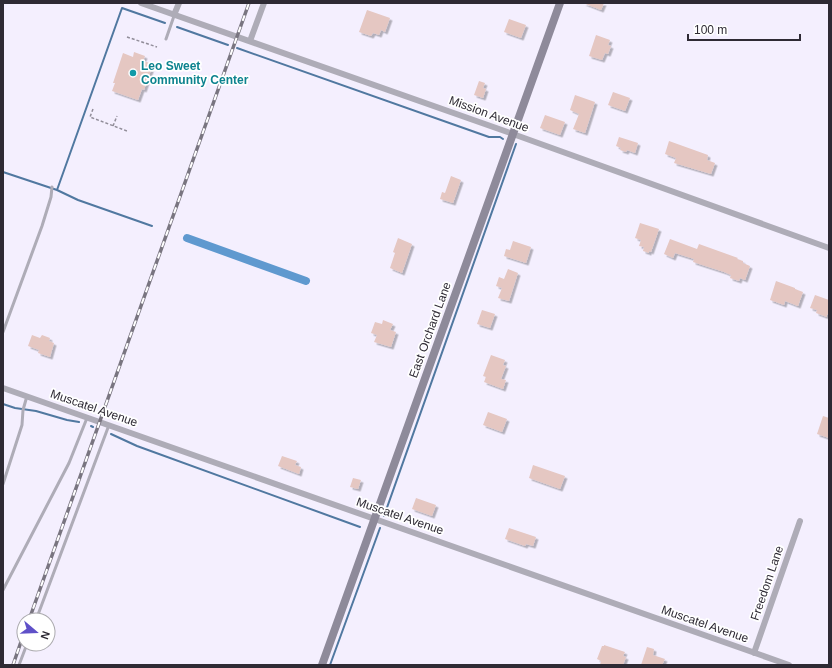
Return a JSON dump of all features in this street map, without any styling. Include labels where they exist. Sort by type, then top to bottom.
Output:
[{"type":"street","name":"Mission Avenue","points":[[141,3],[513,134],[829,248]]},
{"type":"street","points":[[174,15],[179,3]]},
{"type":"street","points":[[250,41],[264,3]]},
{"type":"street","name":"East Orchard Lane","points":[[322,665],[560,3]]},
{"type":"street","name":"Muscatel Avenue","points":[[3,388],[789,665]]},
{"type":"street","name":"Freedom Lane","points":[[754,653],[800,521]]},
{"type":"lane","points":[[166,38],[174,15]]},
{"type":"lane","points":[[3,332],[42,226],[51,197],[52,187]]},
{"type":"lane","points":[[3,484],[22,425],[23,409],[27,396]]},
{"type":"lane","points":[[3,590],[69,463],[88,418]]},
{"type":"lane","points":[[39,612],[109,425]]},
{"type":"lane","points":[[20,665],[24,652]]},
{"type":"path","points":[[127,37],[157,47]]},
{"type":"path","points":[[93,109],[90,117],[127,131]]},
{"type":"path","points":[[113,126],[117,116]]},
{"type":"building","points":[[583,3],[604,3],[601,10]]},
{"type":"building","points":[[367,10],[390,18],[385,32],[381,30],[379,35],[373,33],[371,36],[359,32]]},
{"type":"building","points":[[509,19],[526,25],[521,38],[504,32]]},
{"type":"building","points":[[596,35],[610,40],[608,45],[611,46],[608,54],[605,53],[602,60],[589,56]]},
{"type":"building","name":"Leo Sweet Community Center","points":[[134,52],[145,56],[143,61],[153,64],[144,90],[142,89],[138,100],[112,91],[115,83],[113,83],[123,53],[133,57]]},
{"type":"building","points":[[479,81],[485,83],[483,88],[486,89],[483,98],[474,95]]},
{"type":"building","points":[[613,92],[630,98],[625,111],[608,105]]},
{"type":"building","points":[[575,95],[595,102],[585,133],[573,129],[579,114],[570,110]]},
{"type":"building","points":[[545,115],[565,122],[560,135],[540,128]]},
{"type":"building","points":[[619,137],[638,143],[635,153],[627,150],[626,152],[620,150],[621,148],[616,146]]},
{"type":"building","points":[[669,141],[708,155],[707,160],[715,163],[711,174],[674,163],[676,158],[665,154]]},
{"type":"building","points":[[451,176],[461,180],[453,203],[440,199],[442,192],[445,193]]},
{"type":"building","points":[[640,223],[659,229],[651,252],[649,251],[649,253],[643,251],[644,247],[639,246],[641,240],[635,238]]},
{"type":"building","points":[[398,238],[412,244],[402,273],[390,268],[395,253],[393,252]]},
{"type":"building","points":[[670,239],[697,249],[699,244],[738,258],[737,259],[750,266],[745,280],[740,278],[739,281],[730,278],[731,275],[693,262],[694,259],[675,253],[673,258],[664,254]]},
{"type":"building","points":[[513,241],[531,247],[526,263],[504,256],[506,249],[510,250]]},
{"type":"building","points":[[508,269],[518,273],[509,301],[498,298],[502,288],[496,286],[499,277],[504,279]]},
{"type":"building","points":[[776,281],[803,292],[798,306],[785,301],[784,305],[770,300]]},
{"type":"building","points":[[815,295],[829,300],[829,315],[827,314],[827,317],[816,313],[817,310],[810,308]]},
{"type":"building","points":[[482,310],[495,314],[490,328],[477,324]]},
{"type":"building","points":[[383,320],[393,324],[390,330],[396,332],[391,347],[374,342],[377,335],[371,333],[375,322],[382,324]]},
{"type":"building","points":[[32,335],[40,338],[42,335],[50,338],[49,341],[54,343],[50,357],[38,353],[39,350],[28,346]]},
{"type":"building","points":[[491,355],[505,360],[503,365],[506,366],[501,379],[506,380],[503,389],[484,382],[486,377],[483,376]]},
{"type":"building","points":[[488,412],[507,419],[502,432],[483,425]]},
{"type":"building","points":[[823,416],[829,418],[829,438],[817,434]]},
{"type":"building","points":[[282,456],[297,461],[295,465],[301,467],[299,474],[278,466]]},
{"type":"building","points":[[533,465],[565,476],[560,489],[529,478]]},
{"type":"building","points":[[353,478],[361,480],[358,489],[350,487]]},
{"type":"building","points":[[416,498],[436,505],[432,516],[412,509]]},
{"type":"building","points":[[509,528],[536,537],[533,546],[526,544],[525,546],[505,539]]},
{"type":"building","points":[[604,645],[625,652],[623,656],[626,657],[623,665],[600,665],[601,661],[597,659],[602,646]]},
{"type":"building","points":[[647,647],[654,649],[653,655],[665,659],[662,665],[641,665]]},
{"type":"waterway","points":[[152,226],[78,200],[57,190],[122,8],[165,23]]},
{"type":"waterway","points":[[177,27],[228,45]]},
{"type":"waterway","points":[[237,48],[489,137],[500,137],[503,139]]},
{"type":"waterway","points":[[384,516],[516,144]]},
{"type":"waterway","points":[[3,172],[57,190]]},
{"type":"waterway","points":[[187,238],[306,281]]},
{"type":"waterway","points":[[3,404],[79,422]]},
{"type":"waterway","points":[[111,434],[137,446],[360,527]]},
{"type":"waterway","points":[[330,665],[380,528]]},
{"type":"railway","points":[[32,612],[249,3]]},
{"type":"railway","points":[[13,665],[17,652]]},
{"type":"place","name":"Leo Sweet Community Center","points":[[133,73]]}]
